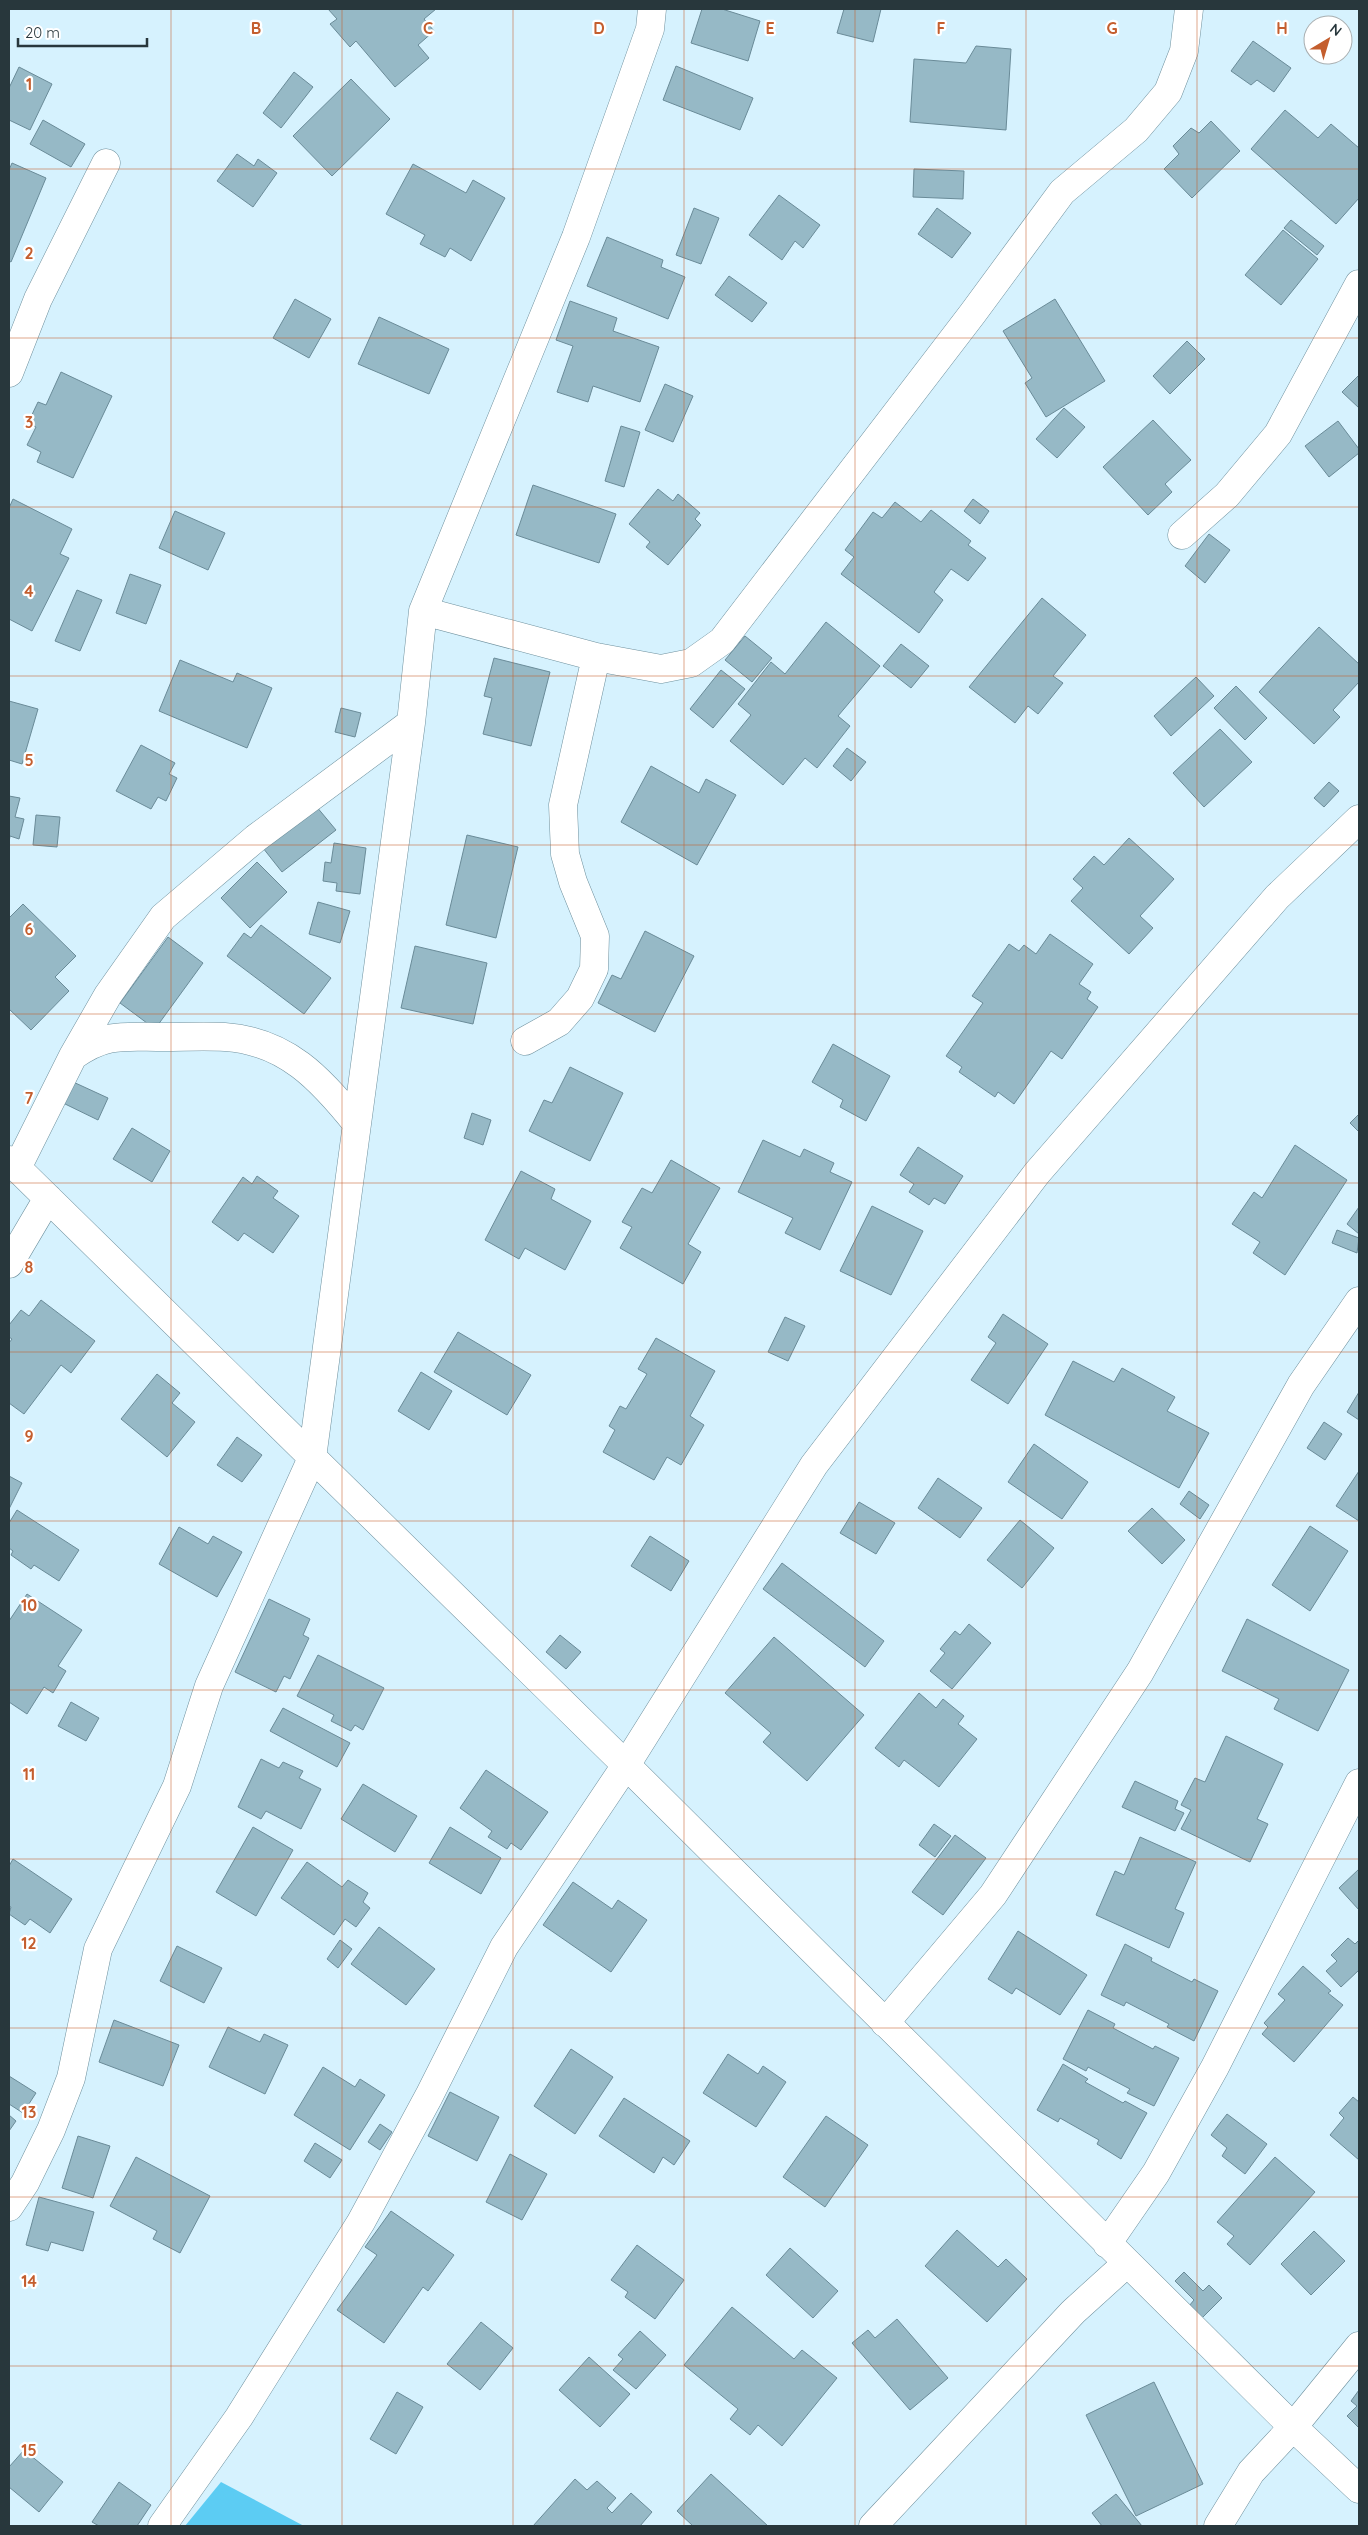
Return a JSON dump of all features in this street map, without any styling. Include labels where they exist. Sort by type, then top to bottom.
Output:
[{"type":"street","points":[[9,2207],[26,2183],[51,2130],[71,2078],[98,1949],[177,1786],[209,1686],[312,1458],[411,723],[423,611],[576,237],[650,29],[652,9]]},
{"type":"street","points":[[423,611],[596,657],[661,670],[690,663],[722,641],[973,313],[1062,192],[1136,130],[1168,92],[1184,51],[1189,9]]},
{"type":"street","points":[[9,373],[38,299],[106,163]]},
{"type":"street","points":[[1182,535],[1227,494],[1278,434],[1359,284]]},
{"type":"street","points":[[525,1041],[559,1022],[580,998],[594,969],[595,936],[586,909],[573,882],[565,854],[563,805],[596,657]]},
{"type":"street","points":[[411,723],[256,838],[163,917],[108,995],[13,1164],[626,1765],[1293,2428],[1359,2489]]},
{"type":"street","points":[[162,2526],[239,2416],[361,2222],[429,2096],[504,1947],[626,1765],[814,1465],[1037,1173],[1277,897],[1359,819]]},
{"type":"street","points":[[73,1056],[91,1043],[112,1036],[226,1037],[267,1045],[302,1065],[330,1090],[357,1124]]},
{"type":"street","points":[[9,1264],[48,1198]]},
{"type":"street","points":[[885,2023],[993,1895],[1140,1672],[1302,1385],[1359,1300]]},
{"type":"street","points":[[1107,2244],[1156,2173],[1215,2067],[1359,1783]]},
{"type":"street","points":[[873,2526],[1074,2312],[1126,2263]]},
{"type":"street","points":[[1218,2526],[1251,2472],[1293,2428],[1359,2346]]},
{"type":"shaded area","points":[[221,2482],[304,2526],[185,2526]]},
{"type":"building","points":[[328,9],[436,9],[424,19],[434,31],[418,45],[429,58],[395,87],[356,41],[350,47],[330,24],[337,19]]},
{"type":"building","points":[[702,9],[722,9],[760,21],[748,61],[691,43]]},
{"type":"building","points":[[844,9],[881,9],[873,42],[837,33]]},
{"type":"building","points":[[1253,41],[1291,68],[1274,92],[1257,80],[1251,85],[1231,71]]},
{"type":"building","points":[[976,46],[1011,49],[1006,130],[910,122],[914,59],[966,63]]},
{"type":"building","points":[[676,66],[753,98],[740,130],[663,100]]},
{"type":"building","points":[[19,67],[52,84],[30,130],[9,120],[9,88]]},
{"type":"building","points":[[294,72],[313,87],[281,128],[263,113]]},
{"type":"building","points":[[351,79],[390,119],[332,176],[293,136]]},
{"type":"building","points":[[1285,110],[1318,138],[1331,124],[1359,148],[1359,198],[1336,224],[1251,149]]},
{"type":"building","points":[[43,120],[85,144],[71,167],[30,144]]},
{"type":"building","points":[[1211,121],[1240,151],[1192,198],[1164,169],[1179,154],[1173,146],[1191,128],[1199,133]]},
{"type":"building","points":[[237,154],[254,166],[258,159],[277,173],[253,207],[217,181]]},
{"type":"building","points":[[12,163],[46,178],[11,262],[9,261],[9,170]]},
{"type":"building","points":[[413,164],[466,193],[473,180],[505,198],[471,261],[450,248],[445,257],[420,244],[425,235],[386,214]]},
{"type":"building","points":[[914,169],[964,171],[963,199],[913,197]]},
{"type":"building","points":[[779,195],[820,225],[803,248],[795,241],[782,260],[749,235]]},
{"type":"building","points":[[694,208],[719,218],[701,264],[676,255]]},
{"type":"building","points":[[937,208],[971,233],[952,258],[918,234]]},
{"type":"building","points":[[1291,220],[1324,246],[1317,255],[1284,228]]},
{"type":"building","points":[[1283,230],[1318,259],[1281,305],[1245,275]]},
{"type":"building","points":[[607,237],[663,260],[661,267],[685,277],[668,319],[587,286]]},
{"type":"building","points":[[729,276],[767,303],[752,322],[715,295]]},
{"type":"building","points":[[295,299],[331,319],[309,358],[273,338]]},
{"type":"building","points":[[1055,299],[1105,381],[1046,417],[1025,383],[1032,378],[1003,331]]},
{"type":"building","points":[[570,301],[617,318],[613,331],[659,347],[640,402],[593,386],[588,402],[557,392],[573,346],[556,340]]},
{"type":"building","points":[[379,317],[449,349],[429,394],[358,364]]},
{"type":"building","points":[[1187,341],[1205,359],[1170,394],[1153,376]]},
{"type":"building","points":[[61,372],[112,396],[73,478],[37,462],[41,452],[27,445],[36,427],[28,423],[38,402],[46,405]]},
{"type":"building","points":[[1359,375],[1359,408],[1342,392]]},
{"type":"building","points":[[665,384],[693,396],[673,442],[645,430]]},
{"type":"building","points":[[1064,408],[1085,427],[1057,458],[1036,439]]},
{"type":"building","points":[[1153,420],[1191,460],[1165,484],[1172,492],[1148,515],[1103,467]]},
{"type":"building","points":[[1338,421],[1359,449],[1359,453],[1329,477],[1305,446]]},
{"type":"building","points":[[621,426],[640,432],[624,487],[605,481]]},
{"type":"building","points":[[533,485],[616,514],[599,563],[516,535]]},
{"type":"building","points":[[658,489],[673,501],[678,494],[700,513],[695,519],[701,525],[668,565],[646,547],[650,542],[629,524]]},
{"type":"building","points":[[13,499],[72,529],[60,554],[69,558],[32,631],[9,619],[9,508]]},
{"type":"building","points":[[973,499],[989,511],[980,524],[964,511]]},
{"type":"building","points":[[895,502],[921,522],[931,510],[971,541],[968,545],[986,558],[968,581],[951,569],[934,592],[943,600],[919,633],[841,574],[854,557],[845,550],[873,512],[882,518]]},
{"type":"building","points":[[175,511],[225,533],[208,570],[159,548]]},
{"type":"building","points":[[1209,534],[1230,550],[1205,583],[1185,566]]},
{"type":"building","points":[[130,574],[161,585],[146,624],[116,613]]},
{"type":"building","points":[[77,590],[102,600],[80,651],[55,641]]},
{"type":"building","points":[[1042,598],[1086,635],[1053,676],[1063,683],[1038,714],[1028,706],[1015,723],[969,687]]},
{"type":"building","points":[[826,622],[880,666],[838,716],[850,726],[817,768],[805,758],[783,785],[730,741],[751,715],[738,704],[771,662],[785,674]]},
{"type":"building","points":[[1319,627],[1359,664],[1359,682],[1333,710],[1340,717],[1314,744],[1259,692]]},
{"type":"building","points":[[745,636],[772,658],[752,682],[725,660]]},
{"type":"building","points":[[901,644],[929,666],[911,688],[883,666]]},
{"type":"building","points":[[494,658],[550,672],[531,746],[483,734],[492,698],[484,696]]},
{"type":"building","points":[[180,660],[233,682],[237,673],[272,688],[247,748],[159,711]]},
{"type":"building","points":[[721,670],[745,689],[713,728],[690,709]]},
{"type":"building","points":[[1196,677],[1214,696],[1171,736],[1154,716]]},
{"type":"building","points":[[1236,686],[1267,718],[1245,740],[1214,708]]},
{"type":"building","points":[[9,701],[38,709],[22,764],[9,760]]},
{"type":"building","points":[[341,708],[361,713],[355,737],[335,732]]},
{"type":"building","points":[[1220,729],[1252,762],[1204,807],[1173,773]]},
{"type":"building","points":[[141,745],[175,763],[169,774],[177,778],[166,801],[158,797],[151,809],[116,791]]},
{"type":"building","points":[[847,748],[866,762],[851,781],[833,766]]},
{"type":"building","points":[[651,766],[699,793],[706,779],[736,795],[697,865],[621,822]]},
{"type":"building","points":[[1329,782],[1339,791],[1324,807],[1314,798]]},
{"type":"building","points":[[9,796],[20,798],[15,817],[24,819],[19,839],[10,836],[9,843]]},
{"type":"building","points":[[316,806],[336,830],[282,872],[263,848]]},
{"type":"building","points":[[36,815],[60,817],[57,847],[33,845]]},
{"type":"building","points":[[467,835],[518,847],[496,938],[446,925]]},
{"type":"building","points":[[1129,838],[1174,879],[1140,916],[1153,928],[1129,954],[1071,901],[1083,888],[1073,879],[1094,856],[1104,865]]},
{"type":"building","points":[[334,843],[366,848],[360,894],[336,891],[337,883],[323,881],[325,862],[331,863]]},
{"type":"building","points":[[257,862],[287,892],[250,928],[221,898]]},
{"type":"building","points":[[318,902],[350,911],[340,943],[309,934]]},
{"type":"building","points":[[23,904],[76,956],[55,977],[69,991],[31,1030],[9,1009],[9,918]]},
{"type":"building","points":[[261,925],[331,978],[304,1014],[227,956],[244,933],[251,938]]},
{"type":"building","points":[[645,931],[694,956],[655,1032],[598,1003],[612,975],[621,979]]},
{"type":"building","points":[[1050,934],[1093,964],[1079,984],[1091,992],[1087,999],[1098,1007],[1062,1059],[1051,1051],[1014,1104],[998,1092],[995,1097],[959,1072],[962,1067],[946,1056],[983,1003],[972,996],[1009,944],[1019,951],[1024,945],[1036,954]]},
{"type":"building","points":[[168,937],[203,963],[155,1029],[120,1003]]},
{"type":"building","points":[[415,946],[487,963],[473,1024],[401,1008]]},
{"type":"building","points":[[833,1044],[890,1076],[866,1121],[840,1107],[843,1100],[812,1082]]},
{"type":"building","points":[[570,1067],[623,1093],[590,1161],[529,1131],[544,1100],[552,1103]]},
{"type":"building","points":[[71,1081],[108,1098],[98,1120],[61,1102]]},
{"type":"building","points":[[472,1113],[491,1120],[483,1145],[464,1138]]},
{"type":"building","points":[[1359,1114],[1359,1132],[1350,1123]]},
{"type":"building","points":[[132,1128],[170,1151],[152,1182],[113,1159]]},
{"type":"building","points":[[763,1140],[800,1157],[804,1149],[834,1163],[830,1172],[852,1182],[820,1250],[785,1233],[793,1218],[738,1192]]},
{"type":"building","points":[[1295,1145],[1347,1180],[1285,1275],[1253,1253],[1260,1242],[1232,1224],[1254,1192],[1262,1198]]},
{"type":"building","points":[[918,1147],[963,1176],[945,1204],[934,1198],[929,1205],[909,1192],[914,1184],[900,1175]]},
{"type":"building","points":[[671,1160],[720,1188],[688,1244],[701,1252],[683,1284],[620,1248],[632,1227],[622,1222],[642,1188],[652,1193]]},
{"type":"building","points":[[521,1171],[555,1189],[551,1199],[591,1221],[565,1270],[525,1248],[519,1259],[485,1240]]},
{"type":"building","points":[[257,1176],[278,1191],[273,1198],[299,1216],[273,1253],[244,1233],[238,1241],[212,1222],[243,1177],[252,1184]]},
{"type":"building","points":[[872,1206],[923,1231],[891,1295],[840,1271]]},
{"type":"building","points":[[1359,1207],[1359,1234],[1347,1224]]},
{"type":"building","points":[[1337,1230],[1359,1238],[1357,1253],[1332,1243]]},
{"type":"building","points":[[41,1300],[95,1341],[71,1373],[61,1365],[24,1414],[9,1403],[9,1343],[12,1339],[9,1337],[9,1325],[21,1310],[29,1316]]},
{"type":"building","points":[[1003,1314],[1048,1344],[1008,1404],[971,1380],[996,1343],[988,1337]]},
{"type":"building","points":[[785,1317],[805,1326],[788,1361],[768,1352]]},
{"type":"building","points":[[458,1332],[531,1375],[507,1415],[434,1372]]},
{"type":"building","points":[[656,1338],[715,1371],[690,1416],[704,1425],[681,1465],[667,1457],[654,1480],[603,1452],[615,1430],[609,1426],[620,1406],[626,1409],[647,1374],[638,1369]]},
{"type":"building","points":[[1073,1361],[1114,1382],[1122,1368],[1175,1397],[1167,1411],[1209,1433],[1179,1488],[1045,1415]]},
{"type":"building","points":[[421,1372],[452,1391],[429,1430],[398,1411]]},
{"type":"building","points":[[157,1374],[180,1393],[172,1403],[195,1422],[167,1457],[121,1419]]},
{"type":"building","points":[[1359,1392],[1359,1420],[1347,1412]]},
{"type":"building","points":[[1324,1422],[1342,1434],[1325,1460],[1307,1448]]},
{"type":"building","points":[[237,1437],[262,1455],[242,1482],[217,1465]]},
{"type":"building","points":[[1034,1444],[1088,1482],[1062,1519],[1008,1482]]},
{"type":"building","points":[[1359,1471],[1359,1521],[1336,1506]]},
{"type":"building","points":[[9,1476],[22,1483],[9,1509]]},
{"type":"building","points":[[938,1478],[982,1508],[960,1538],[918,1508]]},
{"type":"building","points":[[1189,1491],[1209,1505],[1200,1519],[1180,1504]]},
{"type":"building","points":[[859,1502],[895,1523],[876,1554],[840,1533]]},
{"type":"building","points":[[1152,1508],[1185,1540],[1162,1564],[1128,1531]]},
{"type":"building","points":[[17,1510],[79,1550],[59,1581],[34,1565],[31,1569],[11,1555],[13,1551],[9,1548],[9,1523]]},
{"type":"building","points":[[1020,1520],[1054,1548],[1022,1588],[987,1560]]},
{"type":"building","points":[[1310,1526],[1348,1551],[1310,1611],[1272,1585]]},
{"type":"building","points":[[179,1527],[208,1544],[213,1536],[242,1552],[217,1597],[159,1564]]},
{"type":"building","points":[[650,1536],[689,1561],[671,1591],[631,1566]]},
{"type":"building","points":[[782,1563],[884,1641],[865,1667],[763,1589]]},
{"type":"building","points":[[27,1594],[82,1630],[58,1666],[66,1671],[53,1693],[44,1687],[27,1714],[9,1702],[9,1621]]},
{"type":"building","points":[[269,1599],[310,1619],[303,1635],[309,1638],[290,1679],[284,1676],[276,1692],[235,1672]]},
{"type":"building","points":[[1247,1619],[1349,1670],[1318,1731],[1274,1709],[1279,1699],[1222,1671]]},
{"type":"building","points":[[969,1624],[991,1643],[952,1689],[930,1671],[945,1653],[940,1649],[955,1631],[960,1635]]},
{"type":"building","points":[[560,1635],[581,1652],[566,1669],[546,1652]]},
{"type":"building","points":[[774,1637],[864,1715],[807,1781],[763,1742],[771,1733],[725,1693]]},
{"type":"building","points":[[318,1655],[384,1688],[363,1730],[355,1725],[351,1731],[331,1721],[334,1715],[297,1696]]},
{"type":"building","points":[[919,1693],[936,1708],[943,1699],[964,1716],[958,1724],[977,1739],[939,1787],[904,1760],[899,1767],[875,1748]]},
{"type":"building","points":[[71,1702],[99,1718],[86,1741],[58,1726]]},
{"type":"building","points":[[283,1708],[350,1743],[337,1767],[270,1731]]},
{"type":"building","points":[[1226,1736],[1283,1764],[1257,1819],[1268,1824],[1250,1862],[1181,1829],[1191,1810],[1181,1805],[1195,1778],[1205,1782]]},
{"type":"building","points":[[261,1759],[279,1768],[283,1762],[303,1771],[299,1778],[321,1789],[301,1829],[266,1811],[261,1819],[238,1807]]},
{"type":"building","points":[[486,1770],[548,1812],[521,1850],[511,1843],[507,1849],[488,1837],[492,1831],[460,1808]]},
{"type":"building","points":[[1135,1781],[1178,1801],[1175,1809],[1184,1813],[1175,1831],[1122,1807]]},
{"type":"building","points":[[363,1784],[417,1816],[395,1852],[341,1819]]},
{"type":"building","points":[[934,1824],[951,1836],[935,1857],[919,1845]]},
{"type":"building","points":[[253,1827],[293,1850],[256,1916],[216,1892]]},
{"type":"building","points":[[450,1827],[501,1858],[481,1894],[429,1863]]},
{"type":"building","points":[[955,1835],[986,1858],[943,1915],[912,1892]]},
{"type":"building","points":[[1140,1837],[1196,1862],[1175,1909],[1184,1913],[1169,1948],[1096,1915],[1115,1871],[1124,1875]]},
{"type":"building","points":[[13,1859],[72,1899],[50,1933],[30,1919],[25,1925],[9,1914],[11,1907],[9,1906],[9,1866]]},
{"type":"building","points":[[307,1862],[342,1887],[348,1880],[368,1893],[363,1902],[370,1908],[356,1927],[345,1919],[334,1935],[281,1898]]},
{"type":"building","points":[[1359,1869],[1359,1910],[1339,1888]]},
{"type":"building","points":[[573,1882],[612,1909],[618,1900],[647,1920],[611,1972],[543,1925]]},
{"type":"building","points":[[379,1927],[435,1969],[406,2005],[351,1964]]},
{"type":"building","points":[[1018,1931],[1087,1975],[1060,2015],[1016,1988],[1012,1994],[988,1979]]},
{"type":"building","points":[[1348,1938],[1355,1944],[1359,1940],[1359,1970],[1341,1987],[1326,1971],[1337,1961],[1331,1955]]},
{"type":"building","points":[[340,1940],[352,1949],[338,1968],[327,1959]]},
{"type":"building","points":[[1125,1944],[1152,1958],[1151,1961],[1192,1982],[1194,1979],[1218,1991],[1194,2041],[1167,2027],[1169,2024],[1126,2002],[1124,2006],[1101,1995]]},
{"type":"building","points":[[177,1946],[222,1968],[204,2003],[160,1981]]},
{"type":"building","points":[[1303,1966],[1331,1991],[1328,1993],[1343,2005],[1294,2062],[1262,2034],[1268,2027],[1264,2023],[1285,2000],[1278,1994]]},
{"type":"building","points":[[1088,2010],[1115,2024],[1113,2028],[1153,2049],[1155,2046],[1179,2058],[1154,2106],[1127,2093],[1130,2089],[1088,2067],[1086,2071],[1063,2059]]},
{"type":"building","points":[[114,2020],[179,2045],[163,2086],[99,2062]]},
{"type":"building","points":[[228,2027],[260,2042],[264,2034],[288,2045],[265,2094],[209,2067]]},
{"type":"building","points":[[571,2049],[613,2077],[575,2134],[534,2106]]},
{"type":"building","points":[[728,2054],[758,2074],[763,2066],[786,2082],[756,2127],[703,2093]]},
{"type":"building","points":[[1063,2064],[1088,2079],[1085,2082],[1123,2103],[1125,2101],[1147,2113],[1121,2159],[1097,2144],[1099,2140],[1060,2118],[1058,2122],[1037,2110]]},
{"type":"building","points":[[323,2067],[355,2087],[360,2079],[385,2095],[350,2150],[294,2115]]},
{"type":"building","points":[[9,2076],[36,2093],[23,2113],[9,2104]]},
{"type":"building","points":[[450,2092],[499,2117],[477,2161],[428,2136]]},
{"type":"building","points":[[1353,2097],[1359,2102],[1359,2160],[1330,2135],[1344,2118],[1339,2113]]},
{"type":"building","points":[[624,2098],[690,2141],[674,2165],[663,2157],[654,2173],[599,2136]]},
{"type":"building","points":[[1227,2114],[1267,2144],[1245,2174],[1222,2156],[1227,2148],[1211,2135]]},
{"type":"building","points":[[9,2115],[16,2121],[9,2131]]},
{"type":"building","points":[[826,2116],[868,2145],[825,2207],[783,2177]]},
{"type":"building","points":[[380,2124],[392,2132],[380,2150],[368,2142]]},
{"type":"building","points":[[78,2136],[110,2146],[93,2198],[62,2188]]},
{"type":"building","points":[[315,2143],[342,2160],[330,2178],[304,2161]]},
{"type":"building","points":[[510,2154],[547,2174],[522,2220],[486,2202]]},
{"type":"building","points":[[136,2157],[210,2196],[180,2253],[153,2239],[157,2231],[110,2206]]},
{"type":"building","points":[[1275,2157],[1315,2192],[1250,2265],[1227,2244],[1234,2236],[1217,2222]]},
{"type":"building","points":[[39,2197],[94,2212],[83,2251],[51,2242],[48,2251],[26,2245]]},
{"type":"building","points":[[391,2211],[454,2255],[428,2291],[423,2287],[384,2343],[337,2310],[377,2255],[365,2247]]},
{"type":"building","points":[[957,2230],[998,2267],[1006,2259],[1027,2279],[987,2322],[925,2266]]},
{"type":"building","points":[[1314,2231],[1345,2261],[1311,2295],[1281,2264]]},
{"type":"building","points":[[637,2245],[684,2280],[655,2319],[625,2297],[628,2292],[611,2280]]},
{"type":"building","points":[[790,2248],[838,2291],[813,2318],[766,2275]]},
{"type":"building","points":[[1184,2272],[1203,2291],[1209,2285],[1222,2298],[1202,2318],[1189,2306],[1194,2300],[1175,2281]]},
{"type":"building","points":[[732,2307],[794,2359],[802,2350],[837,2378],[782,2446],[758,2425],[750,2435],[730,2419],[738,2409],[684,2365]]},
{"type":"building","points":[[897,2319],[948,2378],[910,2410],[852,2343],[868,2330],[875,2338]]},
{"type":"building","points":[[481,2322],[513,2348],[480,2390],[447,2364]]},
{"type":"building","points":[[640,2331],[666,2355],[636,2389],[613,2370],[623,2359],[618,2355]]},
{"type":"building","points":[[589,2357],[630,2394],[600,2427],[559,2390]]},
{"type":"building","points":[[1154,2382],[1203,2484],[1136,2516],[1086,2415]]},
{"type":"building","points":[[1359,2390],[1359,2428],[1347,2416],[1357,2406],[1351,2401]]},
{"type":"building","points":[[397,2392],[423,2407],[396,2454],[370,2439]]},
{"type":"building","points":[[24,2450],[63,2482],[39,2512],[9,2487],[9,2467]]},
{"type":"building","points":[[711,2474],[768,2526],[693,2526],[677,2511]]},
{"type":"building","points":[[575,2479],[587,2490],[597,2481],[616,2498],[607,2508],[612,2513],[631,2493],[652,2512],[640,2526],[533,2526]]},
{"type":"building","points":[[119,2482],[151,2505],[137,2526],[99,2526],[92,2522]]},
{"type":"building","points":[[1116,2494],[1142,2526],[1102,2526],[1092,2513]]}]
